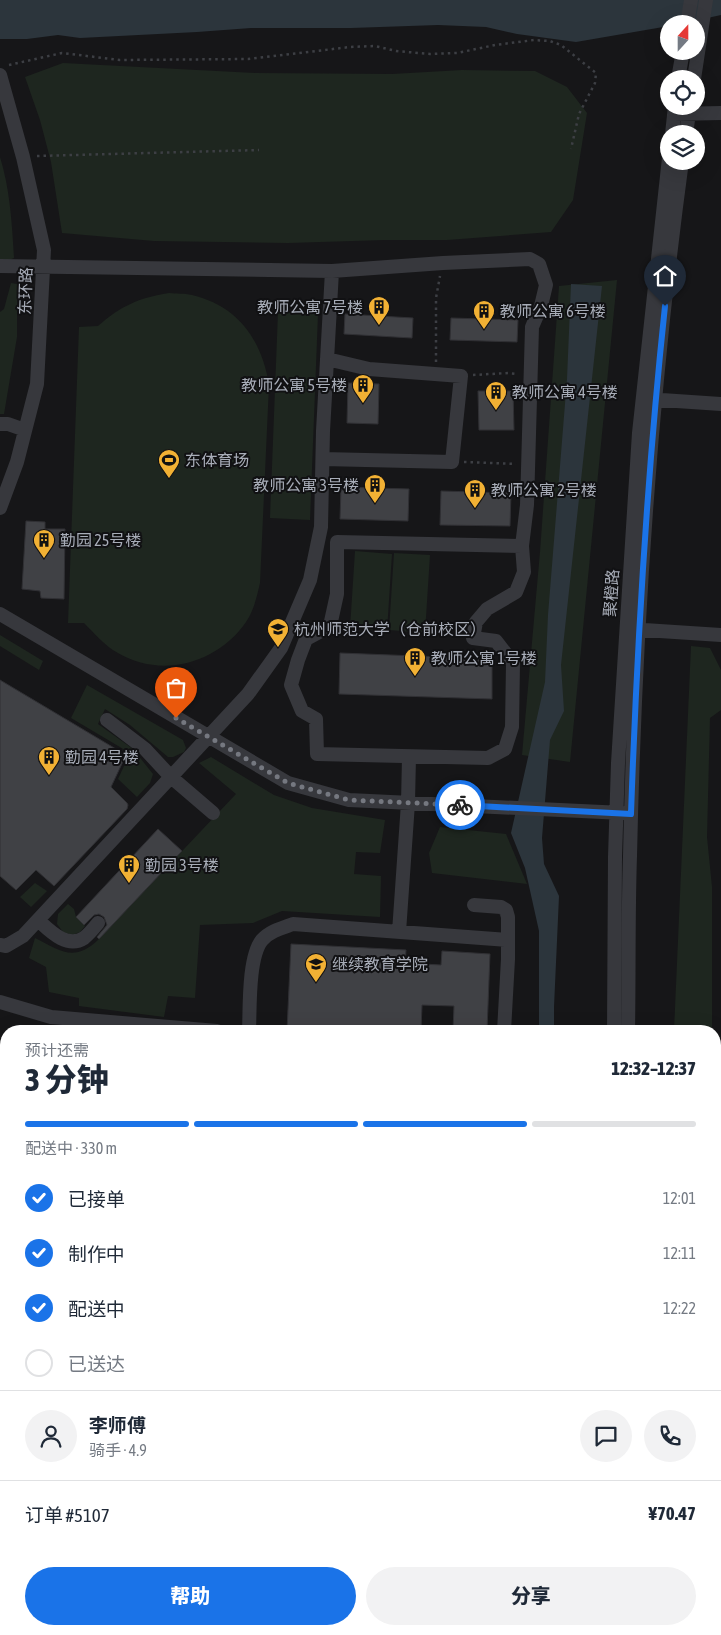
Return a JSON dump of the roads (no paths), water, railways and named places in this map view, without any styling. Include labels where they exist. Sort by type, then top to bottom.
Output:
[{"type":"street","points":[[688,15],[691,0]]},
{"type":"street","points":[[694,70],[706,0]]},
{"type":"street","name":"东环路","points":[[0,508],[17,462],[37,384],[44,250],[7,96],[4,70]]},
{"type":"street","points":[[705,112],[721,113]]},
{"type":"street","name":"聚橙路","points":[[628,1025],[632,630],[642,399],[668,170]]},
{"type":"street","name":"聚橙路","points":[[614,1025],[616,813],[632,630],[681,170]]},
{"type":"street","points":[[0,266],[332,271],[530,259],[539,264],[546,285],[541,306],[532,327],[527,505],[522,546],[524,572],[516,592],[487,609],[476,622],[473,638],[496,641],[513,663],[512,727],[504,749],[488,758],[317,754],[316,719],[302,711],[291,685],[306,639],[330,626],[337,594],[337,542]]},
{"type":"street","points":[[0,945],[6,946],[24,936],[248,694],[281,648],[310,580],[321,527],[332,271]]},
{"type":"street","points":[[323,459],[452,462],[461,376],[369,369],[327,359]]},
{"type":"street","points":[[642,399],[721,404]]},
{"type":"street","points":[[0,424],[8,424],[25,430]]},
{"type":"street","points":[[319,536],[337,542],[522,546]]},
{"type":"street","points":[[0,614],[288,783],[349,800],[631,814]]},
{"type":"street","points":[[632,630],[721,635]]},
{"type":"street","points":[[281,648],[299,656]]},
{"type":"street","points":[[107,720],[145,749],[171,777],[212,813]]},
{"type":"street","points":[[399,932],[408,803],[409,757]]},
{"type":"street","points":[[474,905],[500,907],[506,910],[508,940],[504,1025]]},
{"type":"street","points":[[38,920],[54,935],[64,940],[74,941],[83,938],[98,923]]},
{"type":"street","points":[[249,1025],[254,957],[262,941],[275,930],[293,924],[508,940]]},
{"type":"street","points":[[0,1002],[51,1017],[146,1025]]},
{"type":"place","name":"教师公寓 7号楼","points":[[379,326]]},
{"type":"place","name":"教师公寓 6号楼","points":[[484,330]]},
{"type":"place","name":"教师公寓 5号楼","points":[[363,404]]},
{"type":"place","name":"教师公寓 4号楼","points":[[496,411]]},
{"type":"place","name":"东体育场","points":[[169,479]]},
{"type":"place","name":"教师公寓 3号楼","points":[[375,504]]},
{"type":"place","name":"教师公寓 2号楼","points":[[475,509]]},
{"type":"place","name":"勤园 25号楼","points":[[44,559]]},
{"type":"place","name":"杭州师范大学（仓前校区）","points":[[278,648]]},
{"type":"place","name":"教师公寓 1号楼","points":[[415,677]]},
{"type":"place","name":"勤园 4号楼","points":[[49,776]]},
{"type":"place","name":"勤园 3号楼","points":[[129,884]]},
{"type":"place","name":"继续教育学院","points":[[316,983]]}]
